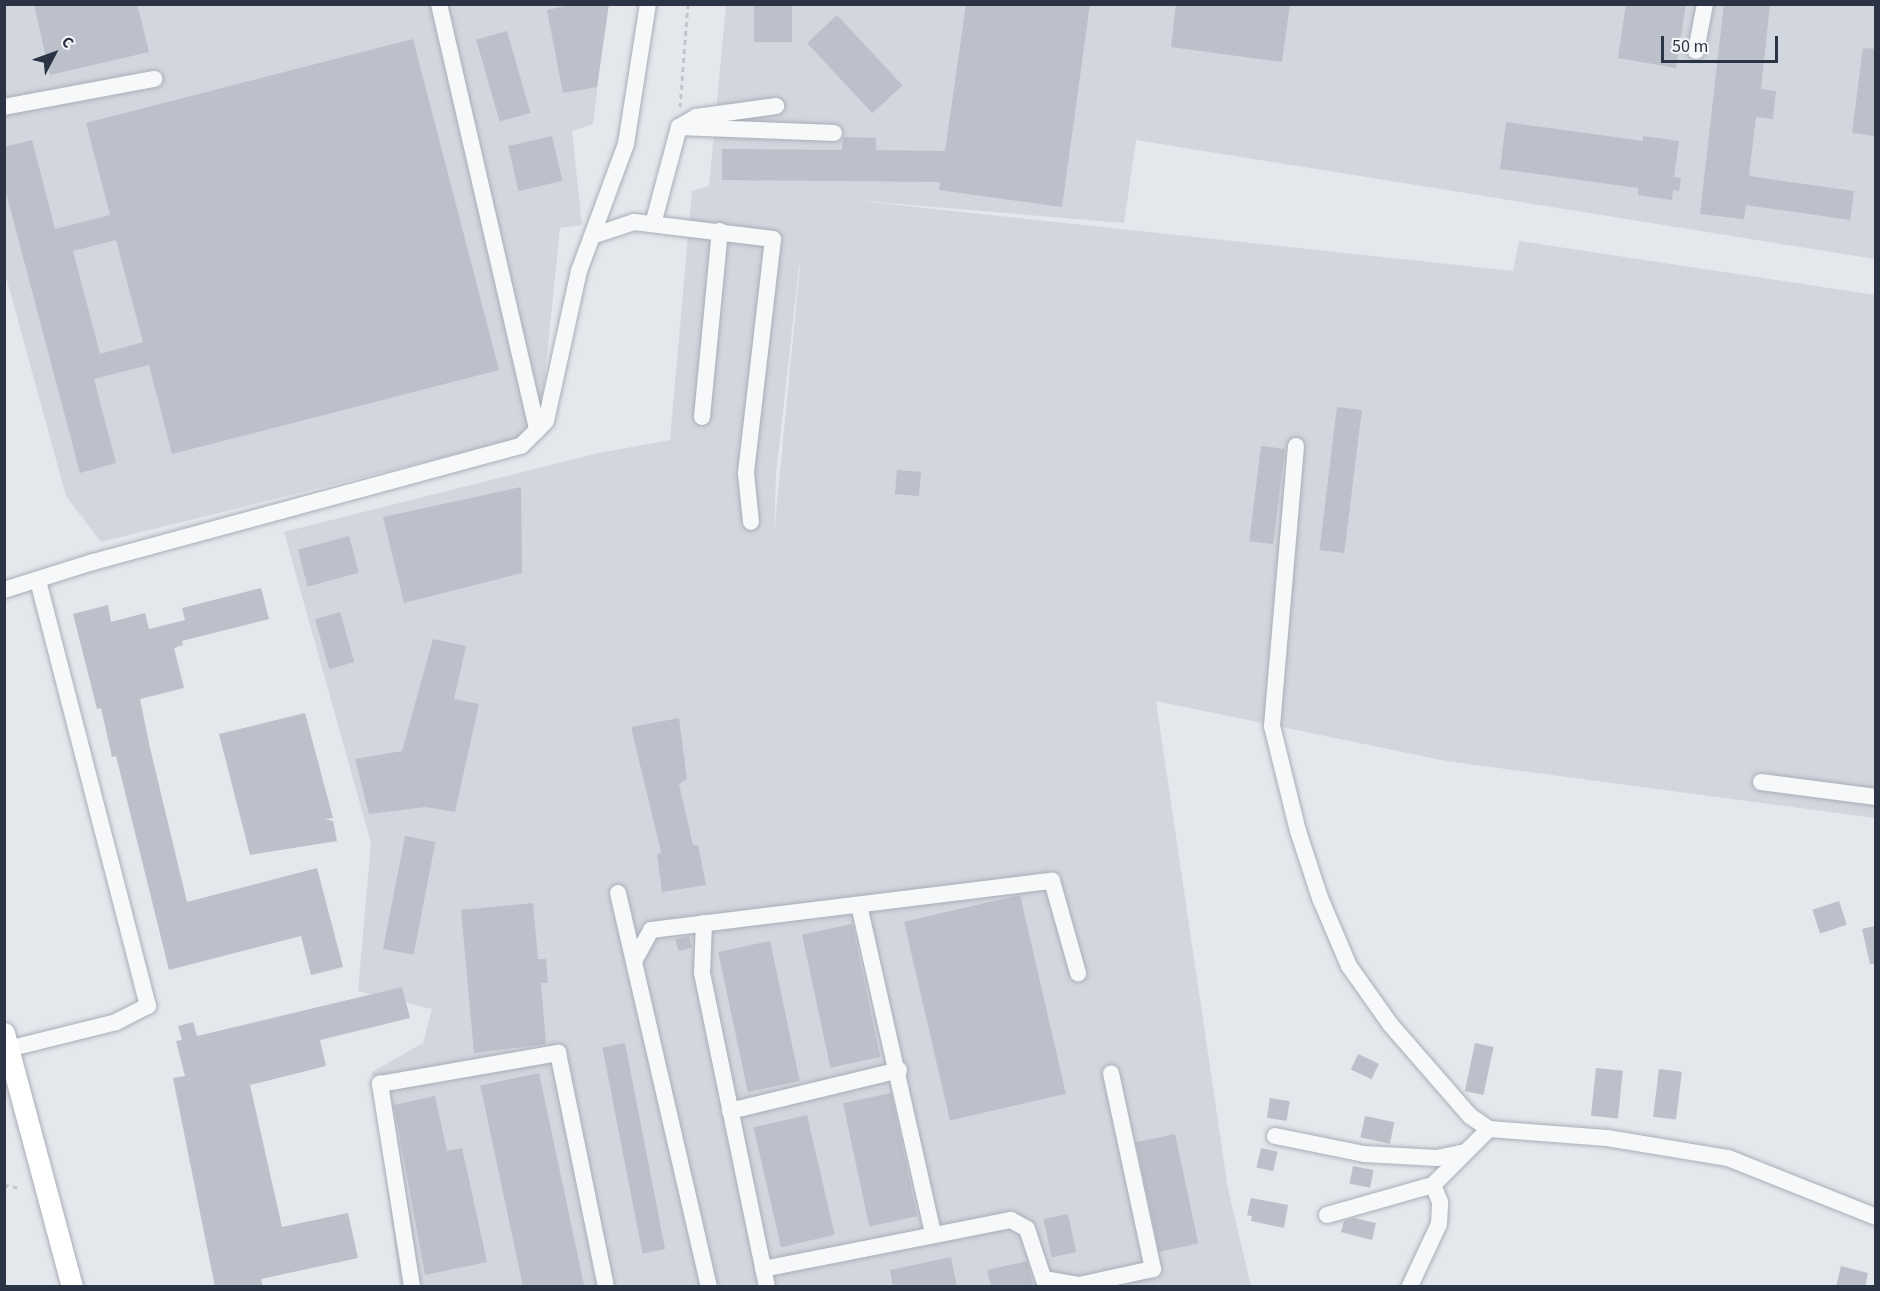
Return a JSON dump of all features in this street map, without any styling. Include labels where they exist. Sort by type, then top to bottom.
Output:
[{"type":"main road","points":[[6,1041],[72,1287]]},
{"type":"lane","points":[[439,4],[537,430]]},
{"type":"lane","points":[[4,590],[93,562],[521,446],[546,421],[579,271],[626,144],[648,4]]},
{"type":"lane","points":[[1696,51],[1705,4]]},
{"type":"lane","points":[[4,107],[154,79]]},
{"type":"lane","points":[[653,224],[679,127],[696,117],[776,106]]},
{"type":"lane","points":[[679,127],[834,133]]},
{"type":"lane","points":[[592,236],[629,222],[773,238],[746,473],[751,522]]},
{"type":"lane","points":[[702,417],[720,231]]},
{"type":"lane","points":[[1296,446],[1272,726],[1298,831],[1320,898],[1349,966],[1390,1024],[1470,1116],[1489,1129],[1607,1138],[1728,1158],[1875,1217]]},
{"type":"lane","points":[[6,1041],[116,1022],[148,1006],[38,581]]},
{"type":"lane","points":[[1761,782],[1875,797]]},
{"type":"lane","points":[[634,961],[651,930],[1052,881],[1078,973]]},
{"type":"lane","points":[[618,893],[709,1287]]},
{"type":"lane","points":[[859,904],[899,1070],[933,1234]]},
{"type":"lane","points":[[704,923],[702,973],[767,1287]]},
{"type":"lane","points":[[412,1287],[380,1084],[558,1053],[606,1287]]},
{"type":"lane","points":[[730,1111],[899,1070]]},
{"type":"lane","points":[[763,1269],[1011,1220],[1027,1229],[1045,1283],[1079,1285],[1153,1269],[1111,1073]]},
{"type":"lane","points":[[1327,1215],[1433,1185],[1489,1129]]},
{"type":"lane","points":[[1275,1136],[1364,1154],[1437,1158],[1465,1152]]},
{"type":"lane","points":[[1410,1287],[1439,1224],[1440,1202],[1433,1185]]},
{"type":"path","points":[[679,127],[688,4]]},
{"type":"path","points":[[4,1185],[21,1188]]},
{"type":"shaded area","points":[[4,5],[607,5],[593,124],[572,131],[582,225],[560,228],[541,414],[517,439],[101,542],[66,496],[5,273]]},
{"type":"shaded area","points":[[726,5],[1875,5],[1875,259],[1136,140],[1124,223],[851,200],[1513,271],[1519,241],[1875,295],[1875,818],[1446,761],[1156,701],[1228,1189],[1251,1286],[400,1286],[372,1072],[423,1043],[432,1009],[358,991],[371,843],[284,532],[594,454],[670,440],[692,191],[709,186]],"holes":[[[800,266],[774,533],[776,475]]]},
{"type":"building","points":[[34,4],[137,4],[149,52],[50,75]]},
{"type":"building","points":[[574,4],[609,4],[597,87],[563,93],[547,10]]},
{"type":"building","points":[[754,4],[792,4],[792,42],[754,42]]},
{"type":"building","points":[[966,4],[1090,4],[1062,207],[939,190],[940,182],[722,180],[722,149],[842,150],[843,137],[876,138],[876,150],[945,151]]},
{"type":"building","points":[[1176,4],[1290,4],[1282,62],[1171,47]]},
{"type":"building","points":[[1626,4],[1686,4],[1676,68],[1618,58]]},
{"type":"building","points":[[1724,4],[1770,4],[1761,89],[1776,91],[1773,119],[1756,117],[1749,176],[1854,191],[1850,220],[1746,205],[1744,219],[1700,214]]},
{"type":"building","points":[[837,15],[902,85],[872,113],[807,43]]},
{"type":"building","points":[[507,31],[530,113],[500,122],[476,40]]},
{"type":"building","points":[[413,39],[499,370],[172,454],[149,365],[94,379],[116,463],[80,473],[4,185],[4,147],[32,140],[55,229],[110,215],[86,123]],"holes":[[[116,240],[143,342],[100,354],[73,251]]]},
{"type":"building","points":[[1863,48],[1875,49],[1875,136],[1852,133]]},
{"type":"building","points":[[1506,122],[1643,141],[1643,136],[1679,141],[1674,177],[1681,178],[1679,191],[1673,190],[1672,200],[1638,195],[1638,188],[1500,169]]},
{"type":"building","points":[[552,136],[562,181],[519,191],[508,146]]},
{"type":"building","points":[[1337,407],[1362,410],[1344,553],[1319,550]]},
{"type":"building","points":[[1261,446],[1285,449],[1273,544],[1249,541]]},
{"type":"building","points":[[897,470],[921,472],[919,496],[895,494]]},
{"type":"building","points":[[521,487],[522,573],[404,603],[383,517]]},
{"type":"building","points":[[349,536],[359,573],[308,586],[298,550]]},
{"type":"building","points":[[261,588],[269,619],[182,641],[183,645],[174,648],[184,688],[140,699],[150,748],[187,902],[317,868],[343,967],[311,975],[301,936],[169,970],[116,756],[112,757],[101,708],[97,709],[73,614],[108,605],[111,622],[145,613],[149,629],[185,620],[182,608]]},
{"type":"building","points":[[340,612],[354,662],[329,669],[315,619]]},
{"type":"building","points":[[433,639],[466,646],[454,699],[479,704],[455,812],[426,807],[369,814],[355,759],[402,751]]},
{"type":"building","points":[[305,713],[333,818],[325,819],[333,821],[337,841],[250,855],[219,734]]},
{"type":"building","points":[[679,718],[687,779],[679,784],[693,845],[698,845],[706,885],[662,892],[657,854],[661,852],[631,727]]},
{"type":"building","points":[[405,836],[435,842],[413,955],[383,949]]},
{"type":"building","points":[[1020,895],[1066,1094],[950,1121],[904,922]]},
{"type":"building","points":[[1839,901],[1847,925],[1820,933],[1812,910]]},
{"type":"building","points":[[533,903],[538,959],[546,959],[548,983],[541,983],[546,1044],[474,1053],[461,910]]},
{"type":"building","points":[[852,924],[880,1057],[830,1068],[802,935]]},
{"type":"building","points":[[1875,926],[1875,964],[1870,964],[1862,929]]},
{"type":"building","points":[[689,936],[692,948],[678,951],[675,939]]},
{"type":"building","points":[[770,941],[800,1081],[748,1092],[718,952]]},
{"type":"building","points":[[402,987],[410,1018],[320,1040],[326,1066],[250,1085],[282,1227],[348,1213],[358,1258],[261,1279],[263,1287],[215,1287],[173,1078],[185,1076],[176,1041],[182,1040],[178,1026],[193,1022],[197,1036]]},
{"type":"building","points":[[625,1043],[665,1249],[642,1254],[602,1047]]},
{"type":"building","points":[[1475,1043],[1494,1047],[1483,1095],[1465,1091]]},
{"type":"building","points":[[1358,1054],[1379,1064],[1372,1079],[1351,1069]]},
{"type":"building","points":[[1596,1068],[1623,1071],[1618,1119],[1591,1116]]},
{"type":"building","points":[[1659,1069],[1682,1072],[1676,1119],[1653,1117]]},
{"type":"building","points":[[539,1073],[584,1286],[523,1286],[480,1085]]},
{"type":"building","points":[[891,1093],[917,1216],[869,1226],[843,1103]]},
{"type":"building","points":[[435,1096],[447,1151],[462,1148],[487,1262],[425,1275],[394,1105]]},
{"type":"building","points":[[1270,1098],[1290,1101],[1287,1121],[1267,1118]]},
{"type":"building","points":[[807,1115],[835,1235],[781,1247],[753,1127]]},
{"type":"building","points":[[1365,1116],[1394,1122],[1390,1144],[1360,1138]]},
{"type":"building","points":[[1175,1134],[1198,1244],[1159,1252],[1136,1142]]},
{"type":"building","points":[[1261,1148],[1278,1152],[1273,1171],[1257,1167]]},
{"type":"building","points":[[1353,1166],[1374,1170],[1370,1188],[1350,1184]]},
{"type":"building","points":[[1251,1198],[1288,1205],[1284,1228],[1251,1221],[1252,1216],[1247,1215]]},
{"type":"building","points":[[1068,1214],[1076,1252],[1052,1257],[1044,1219]]},
{"type":"building","points":[[1354,1218],[1376,1223],[1372,1240],[1341,1232],[1344,1221]]},
{"type":"building","points":[[951,1257],[957,1287],[893,1287],[890,1270]]},
{"type":"building","points":[[1027,1261],[1034,1287],[991,1287],[987,1270]]},
{"type":"building","points":[[1841,1266],[1868,1273],[1865,1287],[1836,1287]]}]
